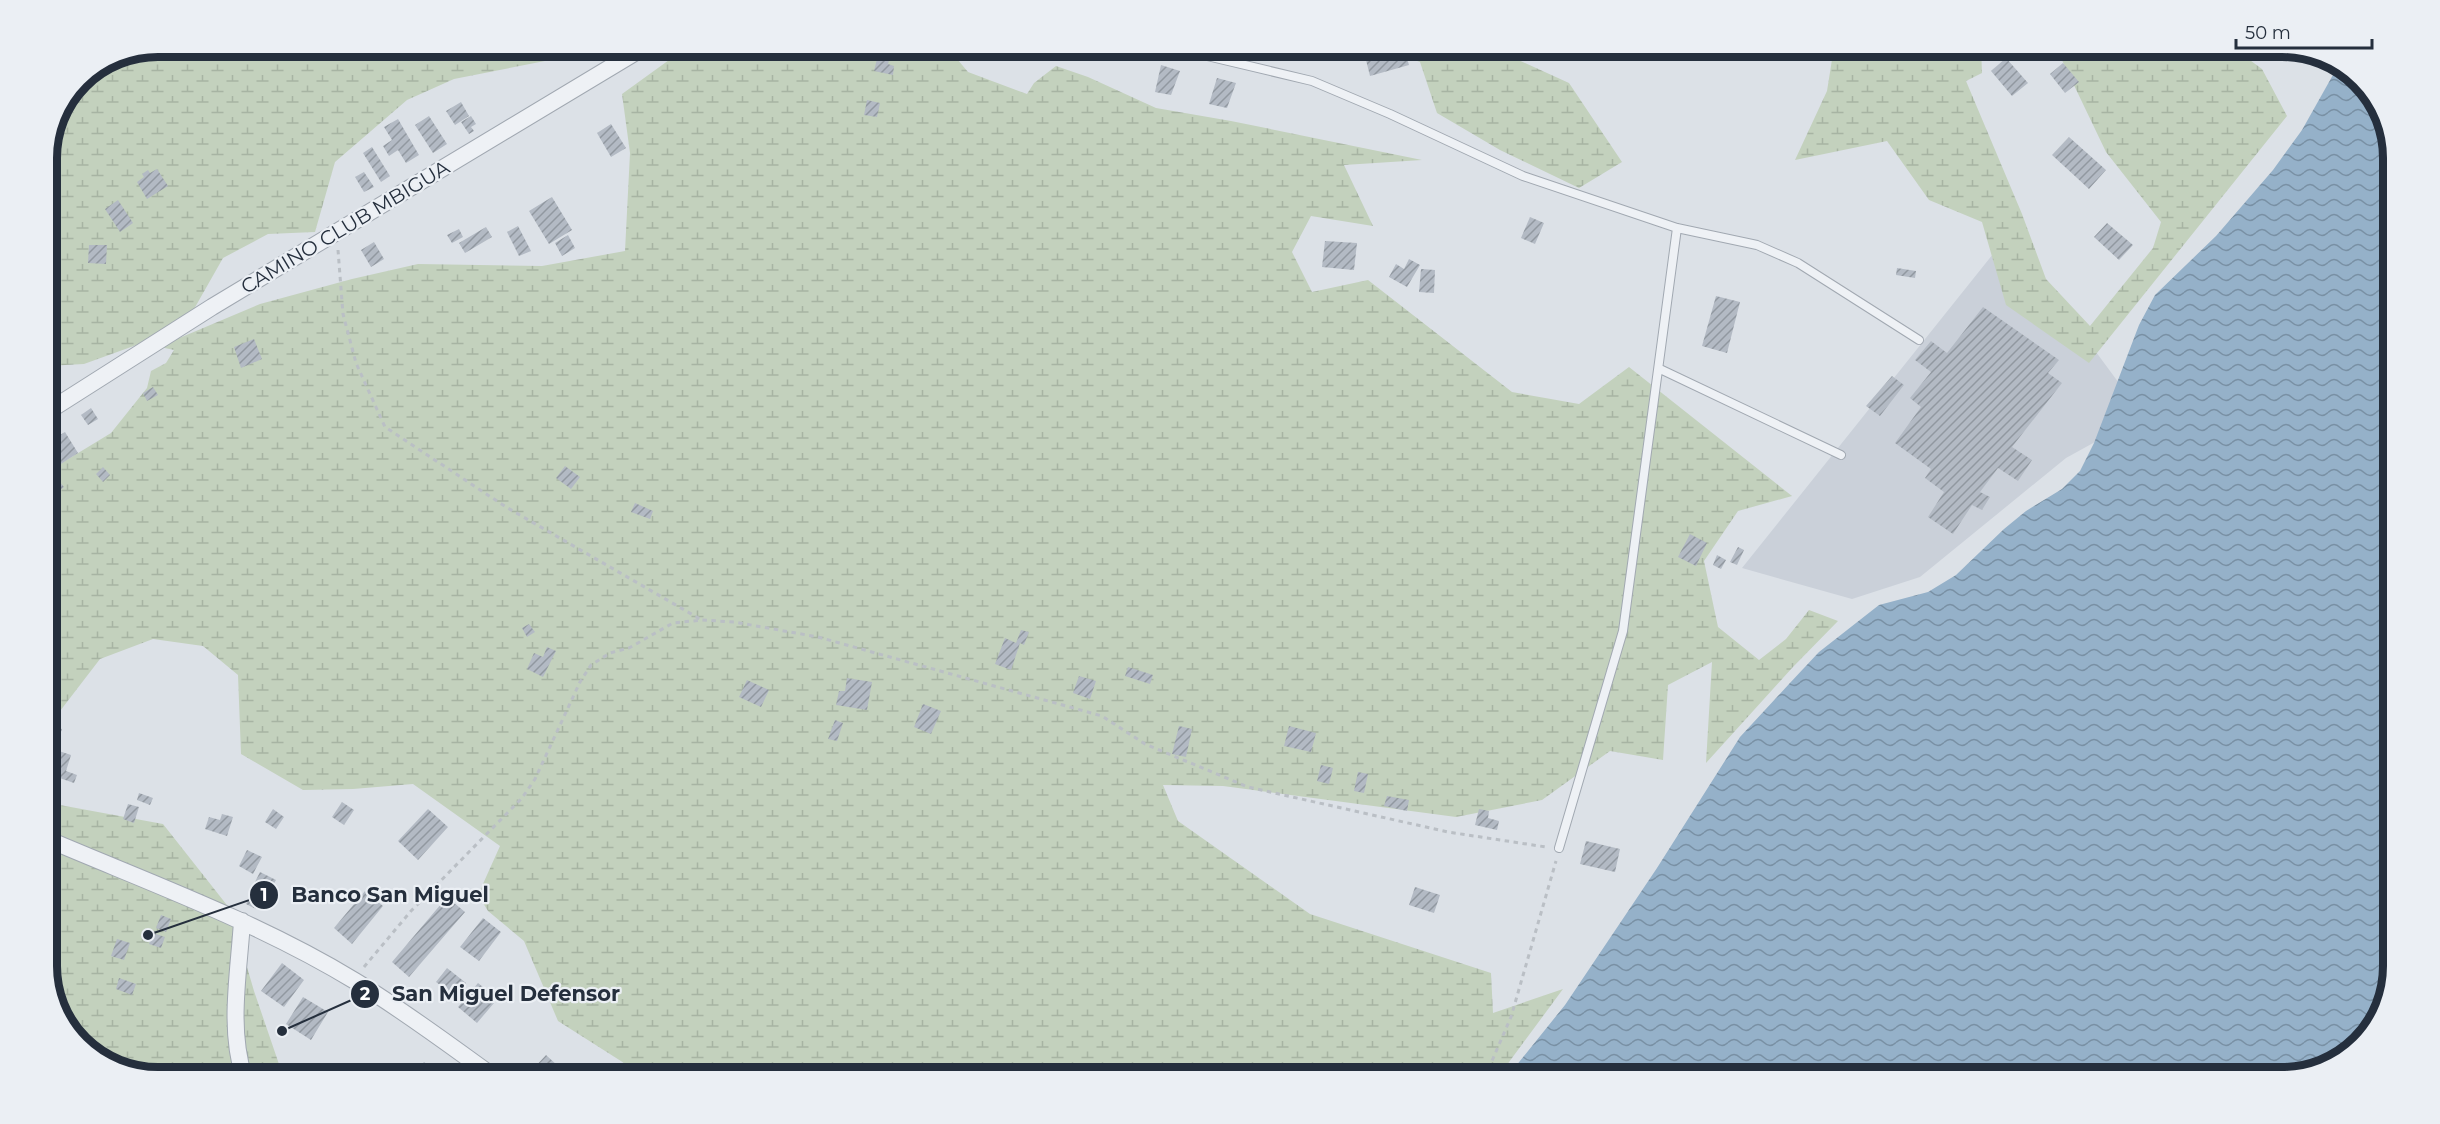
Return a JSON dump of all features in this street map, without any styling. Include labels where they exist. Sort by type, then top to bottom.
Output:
[{"type":"street","name":"CAMINO CLUB MBIGUA","points":[[57,406],[212,307],[628,57]]},
{"type":"street","points":[[57,843],[242,921],[353,980],[434,1033],[480,1067]]},
{"type":"street","points":[[241,1067],[236,1024],[242,921]]},
{"type":"lane","points":[[1211,57],[1312,81],[1390,114],[1523,176],[1677,228],[1757,245],[1798,263],[1919,340]]},
{"type":"lane","points":[[1559,848],[1623,631],[1660,369],[1677,228]]},
{"type":"lane","points":[[1660,369],[1841,455]]},
{"type":"path","points":[[336,233],[343,314],[356,363],[385,427],[506,507],[702,620]]},
{"type":"path","points":[[353,980],[411,910],[522,798],[535,779],[580,682],[591,665],[610,653],[629,648],[674,623],[702,620],[734,622],[818,637],[1102,716],[1145,744],[1248,788],[1448,832],[1559,848],[1511,1017],[1489,1067]]},
{"type":"shaded area","points":[[2009,234],[2127,394],[2095,442],[2066,458],[1920,577],[1852,599],[1742,568]]},
{"type":"green space","points":[[158,57],[565,57],[454,79],[407,100],[335,162],[315,232],[268,234],[223,258],[177,339],[260,304],[418,264],[542,266],[625,251],[630,153],[622,94],[673,57],[955,57],[968,72],[1027,94],[1034,83],[1056,66],[1088,77],[1156,108],[1422,160],[1344,165],[1373,226],[1311,216],[1292,252],[1312,292],[1368,280],[1512,392],[1579,404],[1629,367],[1792,496],[1738,511],[1704,561],[1718,627],[1759,660],[1786,639],[1809,610],[1838,621],[1706,763],[1712,662],[1668,685],[1663,760],[1610,751],[1542,800],[1456,817],[1223,786],[1163,785],[1178,821],[1310,914],[1491,973],[1493,1013],[1563,989],[1505,1067],[630,1067],[558,1021],[524,941],[488,911],[478,895],[500,846],[413,784],[303,790],[241,754],[238,675],[203,646],[153,639],[100,659],[57,715],[57,466],[111,433],[147,388],[151,371],[166,363],[174,350],[142,343],[84,364],[57,365],[57,151],[60,132],[67,113],[78,97],[91,82],[126,62]]},
{"type":"green space","points":[[1406,57],[1512,57],[1569,83],[1622,162],[1579,188],[1500,150],[1437,113],[1420,62]]},
{"type":"green space","points":[[1832,57],[1981,57],[1982,73],[1966,81],[2022,214],[2046,279],[2090,326],[2153,248],[2161,222],[2106,152],[2060,57],[2246,57],[2262,69],[2287,116],[2089,363],[2006,305],[1982,222],[1929,200],[1887,141],[1795,160],[1827,91]]},
{"type":"green space","points":[[57,804],[163,824],[230,909],[254,991],[280,1067],[158,1067],[138,1065],[119,1059],[97,1046],[78,1027],[71,1016],[59,986],[57,959],[60,960],[57,921]]},
{"type":"water","points":[[2335,72],[2353,87],[2373,113],[2383,151],[2383,966],[2381,986],[2375,1005],[2358,1033],[2327,1057],[2308,1064],[2282,1067],[1515,1067],[1565,1005],[1657,868],[1740,737],[1819,652],[1879,605],[1928,592],[1956,575],[2004,529],[2026,511],[2062,489],[2080,471],[2094,443],[2139,325],[2155,295],[2216,236],[2273,170],[2302,130]]},
{"type":"building","points":[[878,57],[890,57],[888,64],[894,66],[893,75],[874,71]]},
{"type":"building","points":[[1059,57],[1074,57],[1073,61]]},
{"type":"building","points":[[1376,57],[1407,57],[1409,65],[1370,76],[1366,60]]},
{"type":"building","points":[[2006,58],[2028,83],[2012,96],[1991,71]]},
{"type":"building","points":[[2063,63],[2079,82],[2065,93],[2050,74]]},
{"type":"building","points":[[1161,65],[1180,71],[1171,95],[1155,92]]},
{"type":"building","points":[[1217,78],[1236,83],[1227,108],[1209,104]]},
{"type":"building","points":[[867,100],[880,103],[877,117],[864,115]]},
{"type":"building","points":[[461,102],[469,116],[455,125],[446,111]]},
{"type":"building","points":[[429,116],[447,144],[433,153],[415,125]]},
{"type":"building","points":[[471,116],[476,124],[471,127],[474,131],[469,134],[461,122]]},
{"type":"building","points":[[398,119],[419,155],[406,163],[398,150],[389,156],[383,146],[392,140],[384,127]]},
{"type":"building","points":[[611,124],[626,148],[611,157],[597,133]]},
{"type":"building","points":[[2069,137],[2106,170],[2089,189],[2052,155]]},
{"type":"building","points":[[372,147],[390,176],[381,182],[363,153]]},
{"type":"building","points":[[157,169],[168,186],[147,199],[137,182],[148,170],[150,173]]},
{"type":"building","points":[[364,172],[374,187],[364,192],[355,177]]},
{"type":"building","points":[[552,197],[572,230],[549,244],[529,211]]},
{"type":"building","points":[[118,200],[133,223],[120,232],[105,209]]},
{"type":"building","points":[[1530,217],[1544,223],[1535,244],[1521,238]]},
{"type":"building","points":[[2107,223],[2133,245],[2119,260],[2094,237]]},
{"type":"building","points":[[518,226],[531,251],[519,256],[507,232]]},
{"type":"building","points":[[486,227],[492,237],[465,253],[459,243]]},
{"type":"building","points":[[459,229],[463,237],[452,243],[447,235]]},
{"type":"building","points":[[568,235],[575,248],[562,256],[555,243]]},
{"type":"building","points":[[1325,241],[1357,243],[1354,270],[1322,267]]},
{"type":"building","points":[[374,242],[384,259],[371,267],[361,250]]},
{"type":"building","points":[[89,245],[107,245],[106,264],[88,263]]},
{"type":"building","points":[[1409,259],[1420,265],[1407,287],[1389,277],[1396,264],[1404,269]]},
{"type":"building","points":[[1897,268],[1916,271],[1915,278],[1896,275]]},
{"type":"building","points":[[1421,269],[1435,270],[1434,293],[1419,292]]},
{"type":"building","points":[[1716,296],[1740,302],[1727,353],[1702,346]]},
{"type":"building","points":[[1983,307],[2059,360],[2048,373],[2062,383],[2012,447],[2032,460],[2018,481],[1998,468],[1980,492],[1990,497],[1982,510],[1972,505],[1953,534],[1928,517],[1944,492],[1925,478],[1931,469],[1895,443],[1921,407],[1910,398],[1931,372],[1915,360],[1931,341],[1947,353]]},
{"type":"building","points":[[254,339],[262,359],[241,368],[234,347]]},
{"type":"building","points":[[1892,376],[1904,385],[1880,416],[1866,406]]},
{"type":"building","points":[[153,387],[158,395],[147,401],[143,393]]},
{"type":"building","points":[[91,408],[98,419],[88,425],[81,415]]},
{"type":"building","points":[[65,432],[78,453],[57,466],[57,437]]},
{"type":"building","points":[[565,466],[580,477],[571,489],[556,478]]},
{"type":"building","points":[[103,467],[110,475],[103,482],[96,474]]},
{"type":"building","points":[[57,479],[64,487],[57,493]]},
{"type":"building","points":[[635,503],[653,511],[650,519],[631,512]]},
{"type":"building","points":[[1690,534],[1707,543],[1696,566],[1678,557]]},
{"type":"building","points":[[1738,547],[1744,550],[1737,565],[1730,562]]},
{"type":"building","points":[[1717,555],[1726,560],[1721,569],[1713,565]]},
{"type":"building","points":[[529,624],[535,632],[527,637],[522,628]]},
{"type":"building","points":[[1021,630],[1029,632],[1024,645],[1020,643],[1011,670],[995,664],[1005,638],[1016,643]]},
{"type":"building","points":[[547,647],[556,651],[543,677],[527,669],[534,653],[543,657]]},
{"type":"building","points":[[1128,667],[1153,675],[1150,684],[1125,676]]},
{"type":"building","points":[[1079,676],[1096,681],[1090,699],[1073,693]]},
{"type":"building","points":[[847,678],[872,682],[867,710],[836,705],[839,691],[845,691]]},
{"type":"building","points":[[747,680],[769,690],[761,707],[739,697]]},
{"type":"building","points":[[923,704],[941,711],[931,734],[914,727]]},
{"type":"building","points":[[835,720],[843,723],[837,741],[828,739]]},
{"type":"building","points":[[1179,726],[1192,729],[1186,757],[1172,754]]},
{"type":"building","points":[[1289,726],[1316,733],[1311,752],[1284,746]]},
{"type":"building","points":[[57,727],[62,729],[57,742]]},
{"type":"building","points":[[59,751],[71,755],[66,771],[77,775],[74,783],[57,777]]},
{"type":"building","points":[[1321,765],[1333,768],[1329,784],[1317,781]]},
{"type":"building","points":[[1358,772],[1368,774],[1364,793],[1354,791]]},
{"type":"building","points":[[139,793],[153,798],[150,805],[137,800]]},
{"type":"building","points":[[1387,796],[1409,800],[1407,811],[1384,806]]},
{"type":"building","points":[[342,802],[354,810],[344,825],[332,817]]},
{"type":"building","points":[[128,804],[139,807],[134,823],[123,819]]},
{"type":"building","points":[[273,809],[284,817],[276,829],[265,822]]},
{"type":"building","points":[[428,809],[448,827],[418,860],[398,841]]},
{"type":"building","points":[[1479,809],[1489,811],[1488,818],[1499,821],[1497,830],[1475,825]]},
{"type":"building","points":[[222,814],[233,817],[227,836],[205,829],[209,817],[220,820]]},
{"type":"building","points":[[1586,841],[1620,849],[1615,872],[1580,864]]},
{"type":"building","points":[[247,850],[262,857],[253,874],[239,866]]},
{"type":"building","points":[[260,872],[276,880],[270,890],[255,882]]},
{"type":"building","points":[[1415,887],[1440,895],[1434,913],[1409,905]]},
{"type":"building","points":[[365,891],[383,906],[352,944],[334,928]]},
{"type":"building","points":[[251,895],[261,901],[256,909],[246,904]]},
{"type":"building","points":[[447,897],[465,912],[409,977],[392,962]]},
{"type":"building","points":[[161,915],[171,919],[166,932],[156,928]]},
{"type":"building","points":[[483,918],[501,932],[479,961],[460,947]]},
{"type":"building","points":[[153,933],[165,937],[161,948],[149,944]]},
{"type":"building","points":[[117,939],[130,943],[124,960],[111,956]]},
{"type":"building","points":[[282,963],[304,980],[284,1007],[261,991]]},
{"type":"building","points":[[447,968],[466,983],[455,996],[436,982]]},
{"type":"building","points":[[119,978],[136,984],[132,995],[116,989]]},
{"type":"building","points":[[478,983],[489,992],[486,997],[494,1003],[477,1023],[458,1007]]},
{"type":"building","points":[[303,997],[328,1012],[311,1040],[286,1024]]},
{"type":"building","points":[[546,1055],[558,1066],[557,1067],[535,1067]]},
{"type":"building","points":[[424,1062],[431,1067],[421,1067]]},
{"type":"place","name":"Banco San Miguel","points":[[148,935]]},
{"type":"place","name":"San Miguel Defensor","points":[[282,1031]]}]
